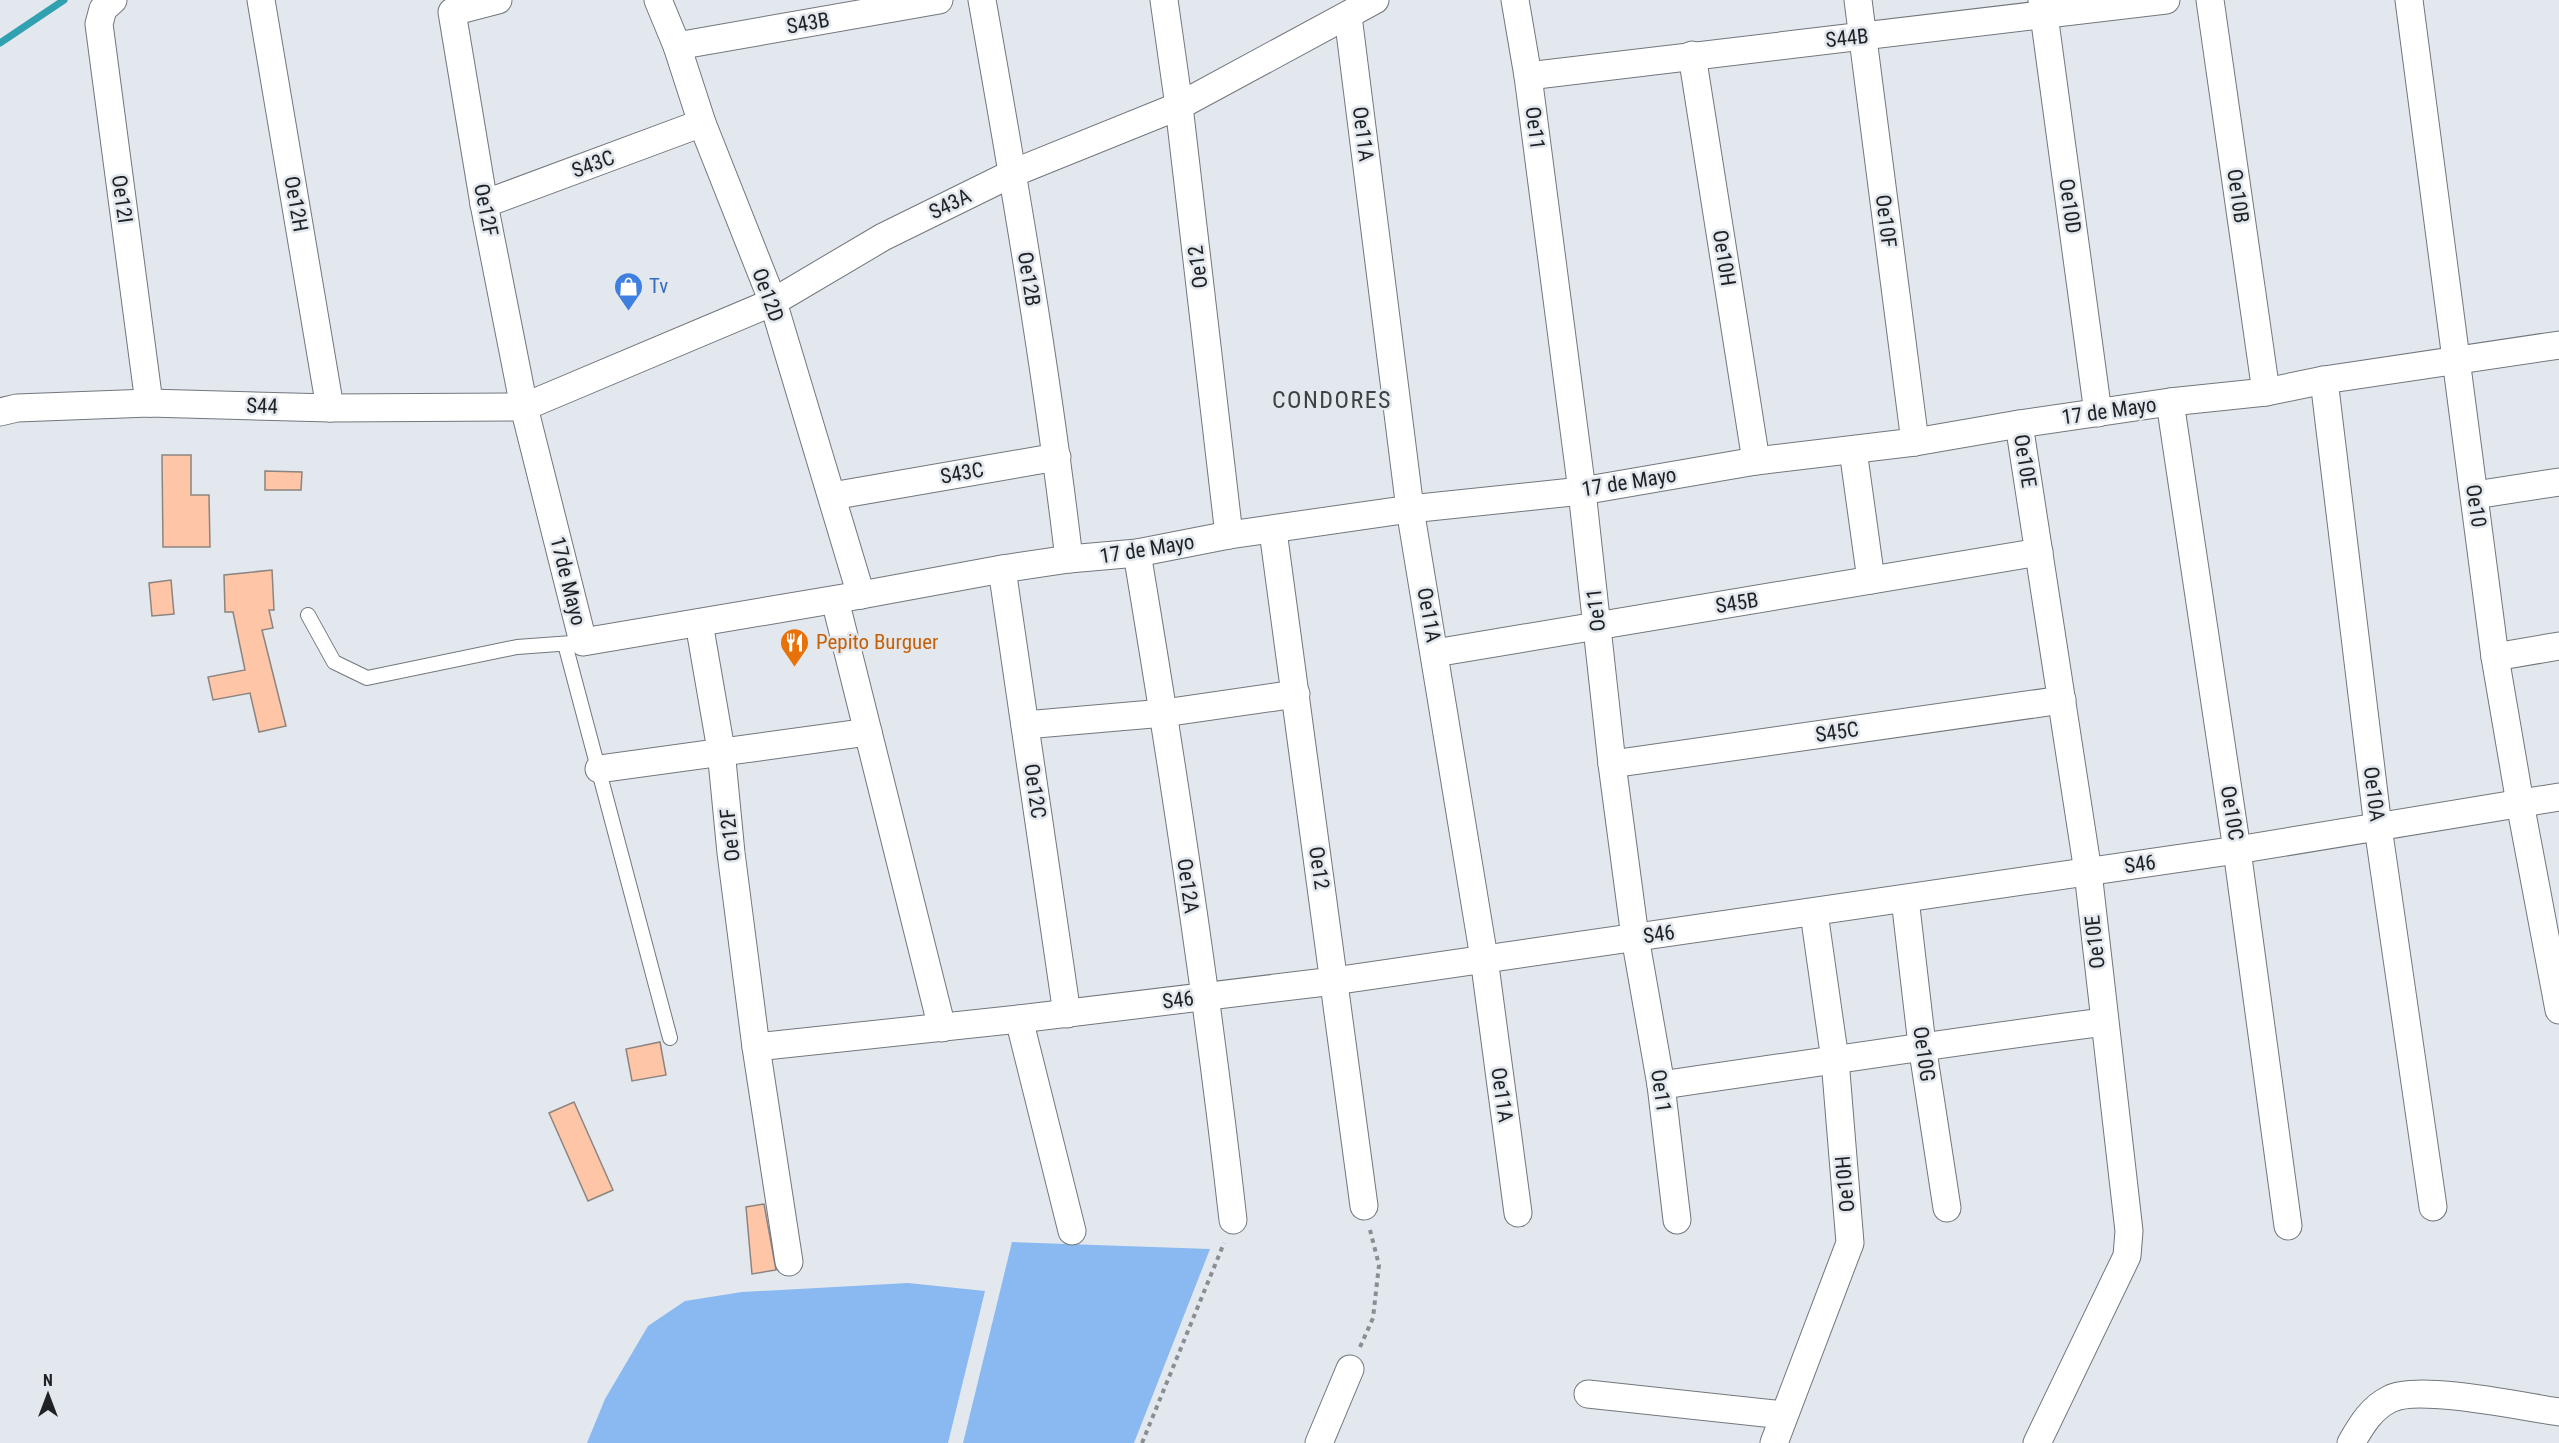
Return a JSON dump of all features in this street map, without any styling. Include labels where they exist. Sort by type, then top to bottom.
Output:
[{"type":"street","name":"Oe12I","points":[[113,0],[103,9],[99,24],[149,403]]},
{"type":"street","name":"Oe12H","points":[[261,0],[330,408]]},
{"type":"street","name":"Oe12F","points":[[498,0],[452,12],[484,204],[525,406]]},
{"type":"street","name":"Oe12D","points":[[658,0],[677,46],[702,123],[772,303],[861,595]]},
{"type":"street","name":"S43B","points":[[677,46],[939,0]]},
{"type":"street","name":"Oe12B","points":[[982,0],[1013,173],[1057,457],[1069,559]]},
{"type":"street","name":"Oe12","points":[[1164,0],[1179,106],[1229,535]]},
{"type":"street","name":"S43A","points":[[525,406],[772,303],[883,237],[1013,173],[1179,106],[1375,0]]},
{"type":"street","name":"Oe11","points":[[1515,0],[1528,76],[1582,491],[1612,764],[1635,937],[1661,1085],[1677,1220]]},
{"type":"street","name":"Oe10F","points":[[1858,0],[1915,442]]},
{"type":"street","name":"S44B","points":[[1528,76],[1692,55],[1862,37],[2043,7],[2166,0]]},
{"type":"street","name":"Oe10B","points":[[2210,0],[2266,392]]},
{"type":"street","name":"Oe10","points":[[2409,0],[2495,657],[2559,1011]]},
{"type":"street","name":"Oe10D","points":[[2043,7],[2098,413]]},
{"type":"street","name":"Oe11A","points":[[1348,16],[1410,510],[1484,958],[1518,1214]]},
{"type":"street","name":"Oe10H","points":[[1692,55],[1756,461]]},
{"type":"street","name":"S43C","points":[[484,204],[702,123]]},
{"type":"street","name":"17 de Mayo","points":[[699,623],[1002,569],[1069,559],[1137,553],[1229,535],[1273,531],[1410,510],[1582,491],[1756,461],[1915,442],[2170,402],[2266,392],[2324,380],[2559,345]]},
{"type":"street","name":"Oe10A","points":[[2324,380],[2378,827],[2433,1207]]},
{"type":"street","name":"Oe10C","points":[[2170,402],[2238,850],[2288,1226]]},
{"type":"street","name":"S44","points":[[0,412],[17,408],[149,403],[330,408],[525,406]]},
{"type":"street","name":"17de Mayo","points":[[525,406],[574,643],[699,623]]},
{"type":"street","name":"Oe10E","points":[[2019,424],[2088,872],[2129,1231],[2127,1256],[2037,1443]]},
{"type":"street","points":[[1853,450],[1870,580]]},
{"type":"street","name":"S43C","points":[[832,496],[1057,457]]},
{"type":"street","points":[[2475,495],[2559,482]]},
{"type":"street","name":"Oe12","points":[[1273,531],[1364,1206]]},
{"type":"street","name":"S45B","points":[[1435,653],[2038,552]]},
{"type":"street","name":"Oe12A","points":[[1137,553],[1164,713],[1233,1220]]},
{"type":"street","name":"Oe12C","points":[[1002,569],[1067,1014]]},
{"type":"street","points":[[835,600],[942,1028]]},
{"type":"street","name":"Oe12F","points":[[699,623],[721,750],[756,1047],[789,1262]]},
{"type":"street","points":[[2495,657],[2559,646]]},
{"type":"street","points":[[1025,725],[1164,713],[1296,694]]},
{"type":"street","name":"S45C","points":[[1612,764],[2062,700]]},
{"type":"street","points":[[599,769],[721,750],[868,732]]},
{"type":"street","name":"S46","points":[[756,1047],[1067,1014],[1335,981],[2238,850],[2559,797]]},
{"type":"street","name":"Oe10G","points":[[1905,899],[1922,1045],[1947,1208]]},
{"type":"street","name":"Oe10H","points":[[1774,1443],[1850,1244],[1835,1060],[1814,913]]},
{"type":"street","points":[[1019,1019],[1072,1231]]},
{"type":"street","points":[[1661,1085],[1922,1045],[2104,1022]]},
{"type":"street","points":[[1319,1443],[1350,1369]]},
{"type":"street","points":[[2351,1443],[2364,1419],[2391,1398],[2429,1393],[2559,1412]]},
{"type":"street","points":[[1588,1394],[1783,1415]]},
{"type":"lane","points":[[308,615],[334,662],[367,678],[517,647],[574,643],[599,769],[670,1038]]},
{"type":"path","points":[[1350,1369],[1372,1318],[1379,1265],[1364,1206]]},
{"type":"path","points":[[1142,1443],[1233,1220]]},
{"type":"shaded area","points":[[1012,1242],[1210,1249],[1134,1443],[963,1443]]},
{"type":"shaded area","points":[[908,1283],[985,1291],[948,1443],[587,1443],[605,1399],[648,1326],[685,1301],[742,1292]]},
{"type":"building","points":[[162,455],[191,455],[191,495],[209,495],[210,547],[163,547]]},
{"type":"building","points":[[265,471],[302,472],[301,490],[265,490]]},
{"type":"building","points":[[272,570],[274,610],[269,610],[273,628],[262,630],[286,726],[259,732],[250,693],[213,700],[208,677],[245,670],[233,612],[225,612],[224,575]]},
{"type":"building","points":[[171,580],[174,614],[152,616],[149,583]]},
{"type":"building","points":[[660,1042],[666,1075],[632,1081],[626,1049]]},
{"type":"building","points":[[574,1102],[613,1190],[588,1201],[549,1113]]},
{"type":"building","points":[[764,1204],[776,1270],[752,1274],[746,1207]]},
{"type":"waterway","points":[[0,43],[64,0]]},
{"type":"place","name":"Tv","points":[[628,312]]},
{"type":"place","name":"Pepito Burguer","points":[[795,668]]},
{"type":"district","name":"CONDORES","points":[[1332,400]]}]
